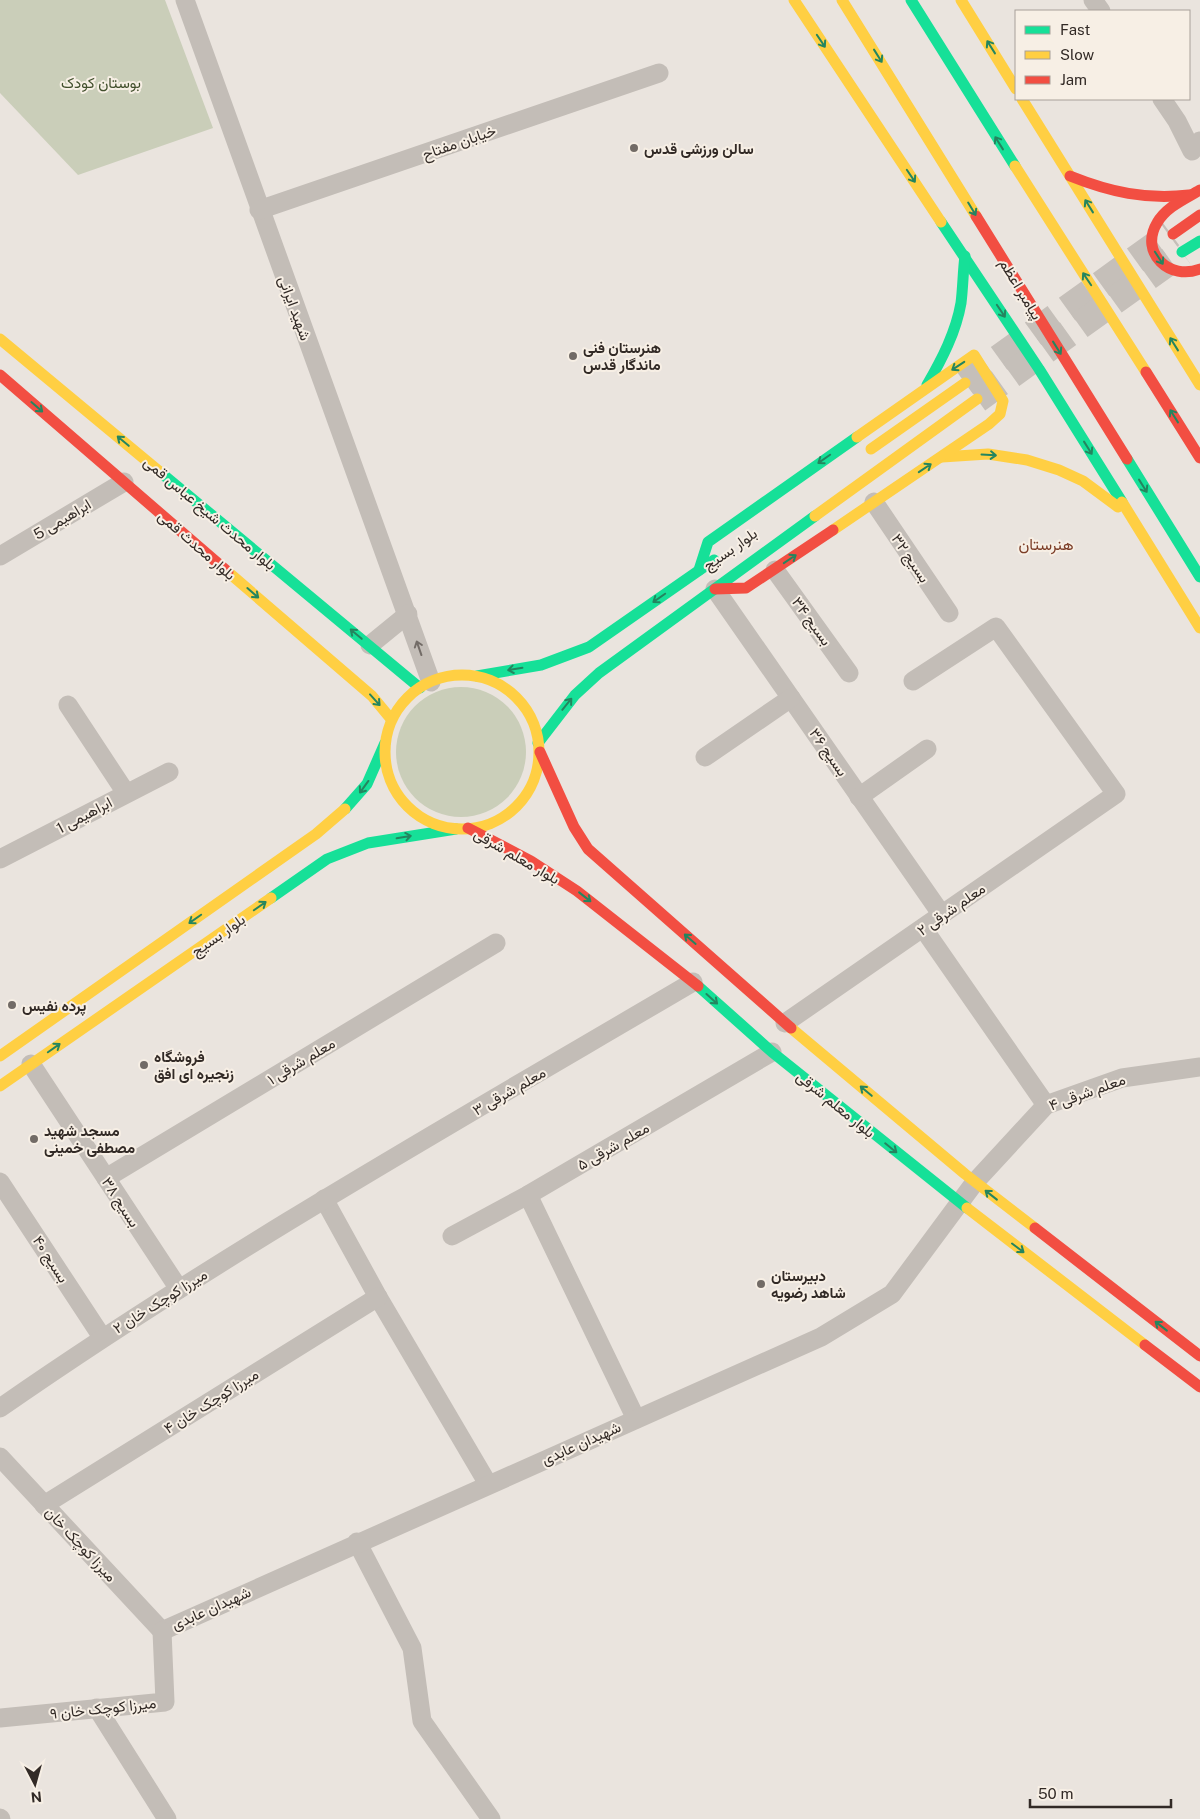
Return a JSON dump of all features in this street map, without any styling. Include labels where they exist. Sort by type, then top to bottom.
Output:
[{"type":"main road","points":[[794,0],[964,256],[1023,320],[1132,518],[1200,628]]},
{"type":"main road","name":"پیامبر اعظم","points":[[842,0],[945,163],[1023,320],[1200,577]]},
{"type":"main road","points":[[911,0],[998,142],[1109,312],[1200,458]]},
{"type":"main road","points":[[961,0],[1015,87]]},
{"type":"main road","points":[[1023,100],[1200,385]]},
{"type":"main road","points":[[1070,176],[1136,198],[1164,199],[1196,192]]},
{"type":"main road","points":[[1196,192],[1163,215],[1156,224],[1152,245],[1156,256],[1163,265],[1174,271],[1186,273],[1200,269]]},
{"type":"main road","points":[[1173,234],[1200,214]]},
{"type":"main road","points":[[1182,252],[1200,241]]},
{"type":"main road","points":[[926,387],[946,348],[957,321],[964,282],[964,256]]},
{"type":"main road","name":"بلوار محدث شیخ عباس قمی","points":[[0,339],[370,646],[425,685]]},
{"type":"main road","points":[[699,570],[708,542],[720,532],[974,355],[1003,401],[1000,414],[940,457],[746,588],[715,589]]},
{"type":"main road","name":"بلوار محدث قمی","points":[[0,375],[372,696],[391,719]]},
{"type":"main road","points":[[860,457],[965,383]]},
{"type":"main road","name":"بلوار بسیج","points":[[539,747],[575,695],[599,672],[977,399]]},
{"type":"main road","points":[[940,457],[988,454],[1028,460],[1059,470],[1084,481],[1132,518]]},
{"type":"main road","name":"بلوار بسیج","points":[[477,676],[541,665],[588,647],[723,553]]},
{"type":"main road","points":[[451,675],[477,676],[502,685],[522,702],[535,725],[539,747],[536,777],[523,799],[505,816],[481,827],[456,829],[431,823],[410,810],[394,791],[386,768],[384,743],[391,719],[406,698],[425,685],[451,675]]},
{"type":"main road","name":"بلوار بسیج","points":[[0,1056],[316,834],[346,809],[367,784],[384,743]]},
{"type":"main road","name":"بلوار معلم شرقی","points":[[539,747],[574,827],[588,849],[785,1024],[976,1182],[1200,1356]]},
{"type":"main road","name":"بلوار معلم شرقی","points":[[468,828],[531,861],[577,891],[693,982],[772,1052],[960,1204],[1200,1387]]},
{"type":"main road","name":"بلوار بسیج","points":[[0,1086],[327,859],[368,844],[456,829]]},
{"type":"street","name":"شهید ایرانی","points":[[185,0],[259,210],[408,614],[425,685]]},
{"type":"street","name":"خیابان مفتاح","points":[[259,210],[659,74]]},
{"type":"street","points":[[1163,100],[1196,146]]},
{"type":"street","name":"ابراهیمی 5","points":[[0,556],[124,482]]},
{"type":"street","name":"بسیج ۳۲","points":[[874,502],[949,613]]},
{"type":"street","name":"بسیج ۳۴","points":[[774,570],[848,673]]},
{"type":"street","name":"بسیج ۳۶","points":[[715,589],[942,915]]},
{"type":"street","points":[[370,646],[408,614]]},
{"type":"street","name":"معلم شرقی ۲","points":[[785,1024],[1116,794],[996,627],[913,681]]},
{"type":"street","points":[[705,757],[791,698]]},
{"type":"street","points":[[68,705],[126,793]]},
{"type":"street","points":[[859,796],[927,749]]},
{"type":"street","name":"ابراهیمی 1","points":[[0,859],[169,772]]},
{"type":"street","points":[[923,928],[1046,1105]]},
{"type":"street","name":"معلم شرقی ۱","points":[[106,1178],[496,943]]},
{"type":"street","name":"معلم شرقی ۳","points":[[324,1200],[693,982]]},
{"type":"street","name":"معلم شرقی ۵","points":[[452,1236],[528,1195],[772,1052]]},
{"type":"street","name":"بسیج ۳۸","points":[[31,1064],[178,1290]]},
{"type":"street","name":"معلم شرقی ۴","points":[[960,1204],[976,1182],[1046,1105],[1122,1078],[1200,1067]]},
{"type":"street","name":"بسیج ۴۰","points":[[0,1182],[102,1337]]},
{"type":"street","points":[[528,1195],[636,1419]]},
{"type":"street","points":[[324,1200],[378,1297],[488,1484]]},
{"type":"street","name":"میرزا کوچک خان ۲","points":[[0,1408],[102,1337],[324,1200]]},
{"type":"street","name":"شهیدان عابدی","points":[[162,1631],[357,1542],[821,1337],[892,1294],[960,1204]]},
{"type":"street","name":"میرزا کوچک خان ۴","points":[[44,1504],[378,1297]]},
{"type":"street","name":"میرزا کوچک خان","points":[[0,1457],[162,1631]]},
{"type":"street","points":[[357,1542],[412,1648],[422,1721],[490,1819]]},
{"type":"street","name":"میرزا کوچک خان ۹","points":[[0,1718],[165,1702],[162,1631]]},
{"type":"street","points":[[97,1708],[167,1819]]},
{"type":"green space","name":"بوستان کودک","points":[[0,0],[165,0],[213,128],[78,175],[0,93]]},
{"type":"green space","points":[[461,687],[474,688],[486,692],[507,706],[521,727],[525,739],[525,765],[521,777],[507,798],[486,812],[474,816],[461,817],[448,816],[436,812],[415,798],[401,777],[397,765],[396,752],[397,739],[401,727],[415,706],[436,692],[448,688]]},
{"type":"tunnel","points":[[965,383],[1171,234]]},
{"type":"tunnel","points":[[977,399],[1182,252]]},
{"type":"traffic: fast","points":[[911,0],[1015,166]]},
{"type":"traffic: fast","points":[[941,222],[1039,369],[1122,502]]},
{"type":"traffic: fast","points":[[1182,252],[1200,241]]},
{"type":"traffic: fast","points":[[927,385],[943,355],[959,314],[965,256]]},
{"type":"traffic: fast","points":[[699,570],[708,542],[857,437]]},
{"type":"traffic: fast","points":[[1127,459],[1200,577]]},
{"type":"traffic: fast","points":[[160,472],[420,688]]},
{"type":"traffic: fast","points":[[538,743],[575,695],[599,673],[815,516]]},
{"type":"traffic: fast","points":[[477,676],[541,665],[589,647],[714,560]]},
{"type":"traffic: fast","points":[[345,809],[367,784],[385,743]]},
{"type":"traffic: fast","points":[[271,898],[327,859],[368,843],[456,829]]},
{"type":"traffic: fast","points":[[698,986],[772,1052],[967,1208]]},
{"type":"traffic: slow","points":[[794,0],[941,222]]},
{"type":"traffic: slow","points":[[842,0],[976,216]]},
{"type":"traffic: slow","points":[[961,0],[1015,87]]},
{"type":"traffic: slow","points":[[1023,100],[1200,385]]},
{"type":"traffic: slow","points":[[1015,166],[1146,372]]},
{"type":"traffic: slow","points":[[0,339],[160,472]]},
{"type":"traffic: slow","points":[[833,530],[989,424],[1000,414],[1003,401],[974,355],[857,437]]},
{"type":"traffic: slow","points":[[871,449],[965,383]]},
{"type":"traffic: slow","points":[[815,516],[977,399]]},
{"type":"traffic: slow","points":[[942,457],[988,454],[1027,460],[1059,470],[1083,481],[1118,507]]},
{"type":"traffic: slow","points":[[1122,502],[1200,628]]},
{"type":"traffic: slow","points":[[228,572],[372,696],[391,719]]},
{"type":"traffic: slow","points":[[462,675],[491,681],[505,688],[516,698],[526,709],[533,723],[539,752],[533,781],[526,795],[516,806],[505,816],[491,823],[462,829],[433,823],[419,816],[408,806],[398,795],[391,781],[385,752],[391,723],[398,709],[408,698],[419,688],[433,681],[462,675]]},
{"type":"traffic: slow","points":[[0,1056],[316,834],[345,809]]},
{"type":"traffic: slow","points":[[0,1086],[271,898]]},
{"type":"traffic: slow","points":[[791,1028],[965,1174],[1035,1228]]},
{"type":"traffic: slow","points":[[967,1208],[1145,1345]]},
{"type":"traffic: jam","points":[[1070,176],[1128,193],[1158,196],[1189,195]]},
{"type":"traffic: jam","points":[[1200,190],[1165,212],[1152,234],[1152,245],[1155,254],[1160,262],[1168,268],[1189,272],[1200,269]]},
{"type":"traffic: jam","points":[[1173,234],[1200,215]]},
{"type":"traffic: jam","points":[[976,216],[1127,459]]},
{"type":"traffic: jam","points":[[1146,372],[1200,458]]},
{"type":"traffic: jam","points":[[0,375],[228,572]]},
{"type":"traffic: jam","points":[[715,589],[746,588],[833,530]]},
{"type":"traffic: jam","points":[[540,752],[574,827],[588,849],[791,1028]]},
{"type":"traffic: jam","points":[[468,828],[531,861],[577,891],[698,986]]},
{"type":"traffic: jam","points":[[1035,1228],[1200,1356]]},
{"type":"traffic: jam","points":[[1145,1345],[1200,1387]]},
{"type":"place","name":"سالن ورزشی قدس","points":[[634,148]]},
{"type":"place","name":"هنرستان فنی ماندگار قدس","points":[[573,356]]},
{"type":"place","name":"پرده نفیس","points":[[12,1005]]},
{"type":"place","name":"فروشگاه زنجیره ای افق","points":[[144,1065]]},
{"type":"place","name":"مسجد شهید مصطفی خمینی","points":[[34,1139]]},
{"type":"place","name":"دبیرستان شاهد رضویه","points":[[761,1284]]},
{"type":"district","name":"هنرستان","points":[[1046,544]]}]
